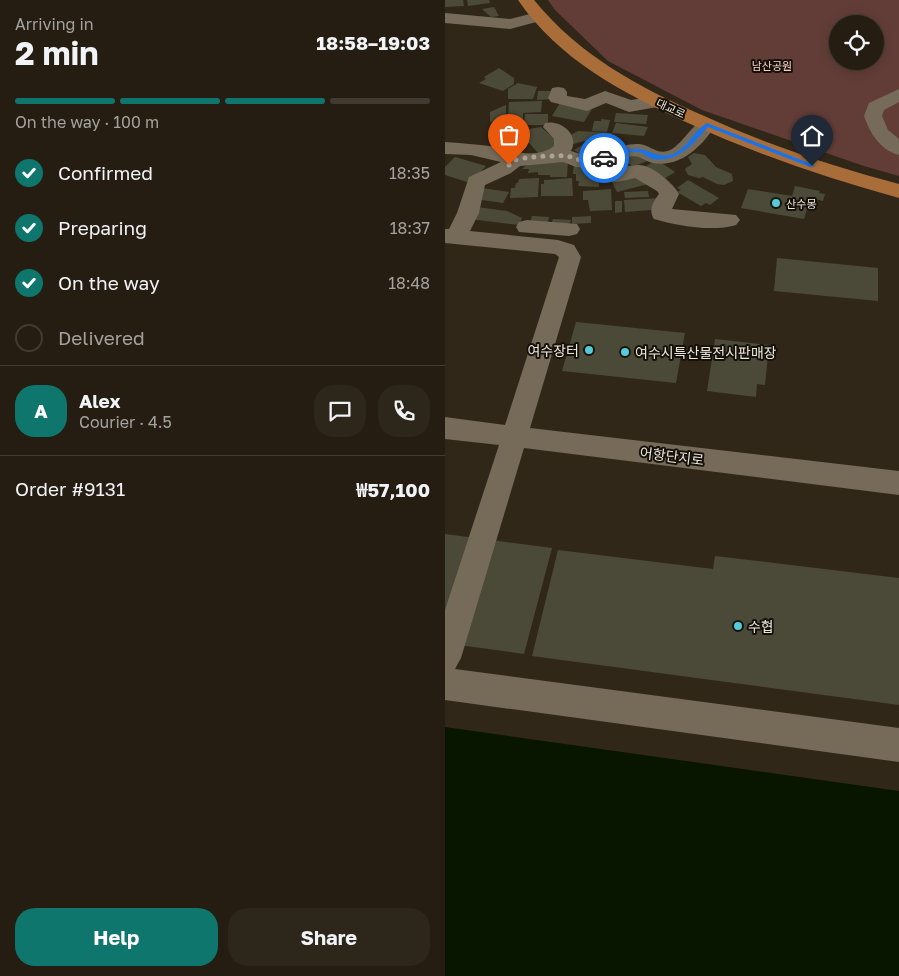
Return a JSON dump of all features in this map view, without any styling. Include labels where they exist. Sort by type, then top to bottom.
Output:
[{"type":"main road","name":"대교로","points":[[526,0],[538,17],[564,44],[610,77],[657,102],[707,125],[799,162],[899,191]]},
{"type":"street","points":[[445,18],[510,24],[538,17]]},
{"type":"street","points":[[557,92],[557,98],[560,100],[585,105],[592,104],[605,96],[629,106],[657,102]]},
{"type":"street","points":[[899,94],[876,107],[873,116],[880,133],[899,149]]},
{"type":"street","points":[[569,229],[523,235],[456,230],[471,206],[473,188],[476,182],[485,176],[504,169],[515,160],[566,156],[576,160],[596,162],[613,154],[639,150],[653,157],[671,157],[688,146],[707,125]]},
{"type":"street","points":[[553,127],[562,133],[564,140],[563,150],[553,156]]},
{"type":"street","points":[[445,148],[488,152],[508,156],[515,160]]},
{"type":"street","points":[[596,162],[607,174],[613,177],[638,170],[665,187],[669,194],[662,205],[661,214],[702,220],[729,220]]},
{"type":"street","points":[[445,658],[569,257],[567,250],[523,235]]},
{"type":"street","name":"어항단지로","points":[[445,428],[899,483]]},
{"type":"street","points":[[445,684],[899,745]]},
{"type":"green space","name":"남산공원","points":[[548,0],[899,0],[899,176],[864,166],[702,110],[608,61],[555,10]]},
{"type":"shaded area","points":[[445,727],[899,791],[899,976],[445,976]]},
{"type":"building","points":[[445,0],[463,0],[464,6],[445,7]]},
{"type":"building","points":[[467,0],[489,0],[490,3],[468,6]]},
{"type":"building","points":[[494,7],[499,16],[491,17],[482,9]]},
{"type":"building","points":[[499,68],[514,78],[514,84],[503,91],[479,83],[486,79],[484,77]]},
{"type":"building","points":[[518,83],[537,87],[533,99],[508,99],[508,89]]},
{"type":"building","points":[[538,91],[554,91],[554,99],[537,100]]},
{"type":"building","points":[[542,101],[541,112],[523,113],[523,119],[508,119],[509,102]]},
{"type":"building","points":[[560,103],[592,109],[584,122],[552,116]]},
{"type":"building","points":[[506,105],[506,121],[490,122],[490,112]]},
{"type":"building","points":[[616,113],[648,115],[646,124],[614,122]]},
{"type":"building","points":[[525,114],[548,114],[548,125],[524,125]]},
{"type":"building","points":[[601,119],[610,120],[607,132],[592,131],[594,121],[601,121]]},
{"type":"building","points":[[616,123],[648,127],[644,136],[612,133]]},
{"type":"building","points":[[541,127],[560,144],[539,154],[518,131]]},
{"type":"building","points":[[578,131],[612,133],[610,143],[584,141],[570,145],[567,137]]},
{"type":"building","points":[[592,143],[611,145],[603,154],[589,145]]},
{"type":"building","points":[[584,144],[600,154],[590,160],[574,150]]},
{"type":"building","points":[[628,153],[649,160],[633,167],[620,156]]},
{"type":"building","points":[[694,153],[705,155],[716,167],[732,174],[733,181],[724,185],[717,184],[703,177],[699,178],[688,175],[685,169],[692,164],[688,157]]},
{"type":"building","points":[[616,155],[632,168],[615,176],[600,162]]},
{"type":"building","points":[[455,157],[486,166],[470,183],[445,175],[445,167]]},
{"type":"building","points":[[568,159],[567,177],[538,175],[538,172],[528,173],[529,169],[522,169],[529,162]]},
{"type":"building","points":[[657,160],[675,172],[659,182],[641,169]]},
{"type":"building","points":[[574,163],[599,170],[599,187],[578,186],[579,181],[576,181],[576,174],[573,174]]},
{"type":"building","points":[[637,172],[652,183],[617,192],[611,180]]},
{"type":"building","points":[[539,178],[538,197],[510,198],[511,188],[515,188],[519,179]]},
{"type":"building","points":[[572,178],[573,196],[541,196],[541,184],[544,184],[544,180]]},
{"type":"building","points":[[688,180],[719,198],[710,205],[706,203],[701,206],[677,192],[681,190],[677,188]]},
{"type":"building","name":"산수몽","points":[[795,186],[820,191],[819,193],[825,194],[823,201],[816,199],[815,203],[809,202],[804,219],[741,208],[748,189],[792,196]]},
{"type":"building","points":[[482,188],[509,192],[503,203],[475,199]]},
{"type":"building","points":[[611,189],[612,210],[590,211],[588,200],[583,200],[583,191]]},
{"type":"building","points":[[648,191],[649,197],[625,198],[624,192]]},
{"type":"building","points":[[663,198],[652,210],[625,212],[624,200]]},
{"type":"building","points":[[615,201],[622,201],[622,212],[615,213]]},
{"type":"building","points":[[477,207],[507,211],[522,218],[519,225],[470,219]]},
{"type":"building","points":[[532,216],[549,217],[547,226],[530,225]]},
{"type":"building","points":[[591,216],[591,223],[572,224],[572,217]]},
{"type":"building","points":[[553,219],[571,220],[568,228],[550,227]]},
{"type":"building","points":[[777,258],[878,268],[878,301],[774,291]]},
{"type":"building","name":"여수시특산물전시판매장","points":[[576,322],[685,333],[676,383],[562,371]]},
{"type":"building","points":[[715,339],[769,345],[765,385],[757,384],[756,397],[707,391]]},
{"type":"building","points":[[445,534],[552,548],[524,654],[445,643]]},
{"type":"building","points":[[558,550],[713,569],[715,556],[899,578],[899,705],[532,656]]},
{"type":"way so far","points":[[509,165],[515,160],[546,156],[566,156],[576,160],[596,162],[604,158]]},
{"type":"place","name":"산수몽","points":[[776,203]]},
{"type":"place","name":"여수장터","points":[[589,350]]},
{"type":"place","name":"여수시특산물전시판매장","points":[[625,352]]},
{"type":"place","name":"수협","points":[[738,626]]},
{"type":"route","points":[[604,158],[613,154],[639,150],[653,157],[671,157],[688,146],[707,125],[741,140],[812,166]]}]
